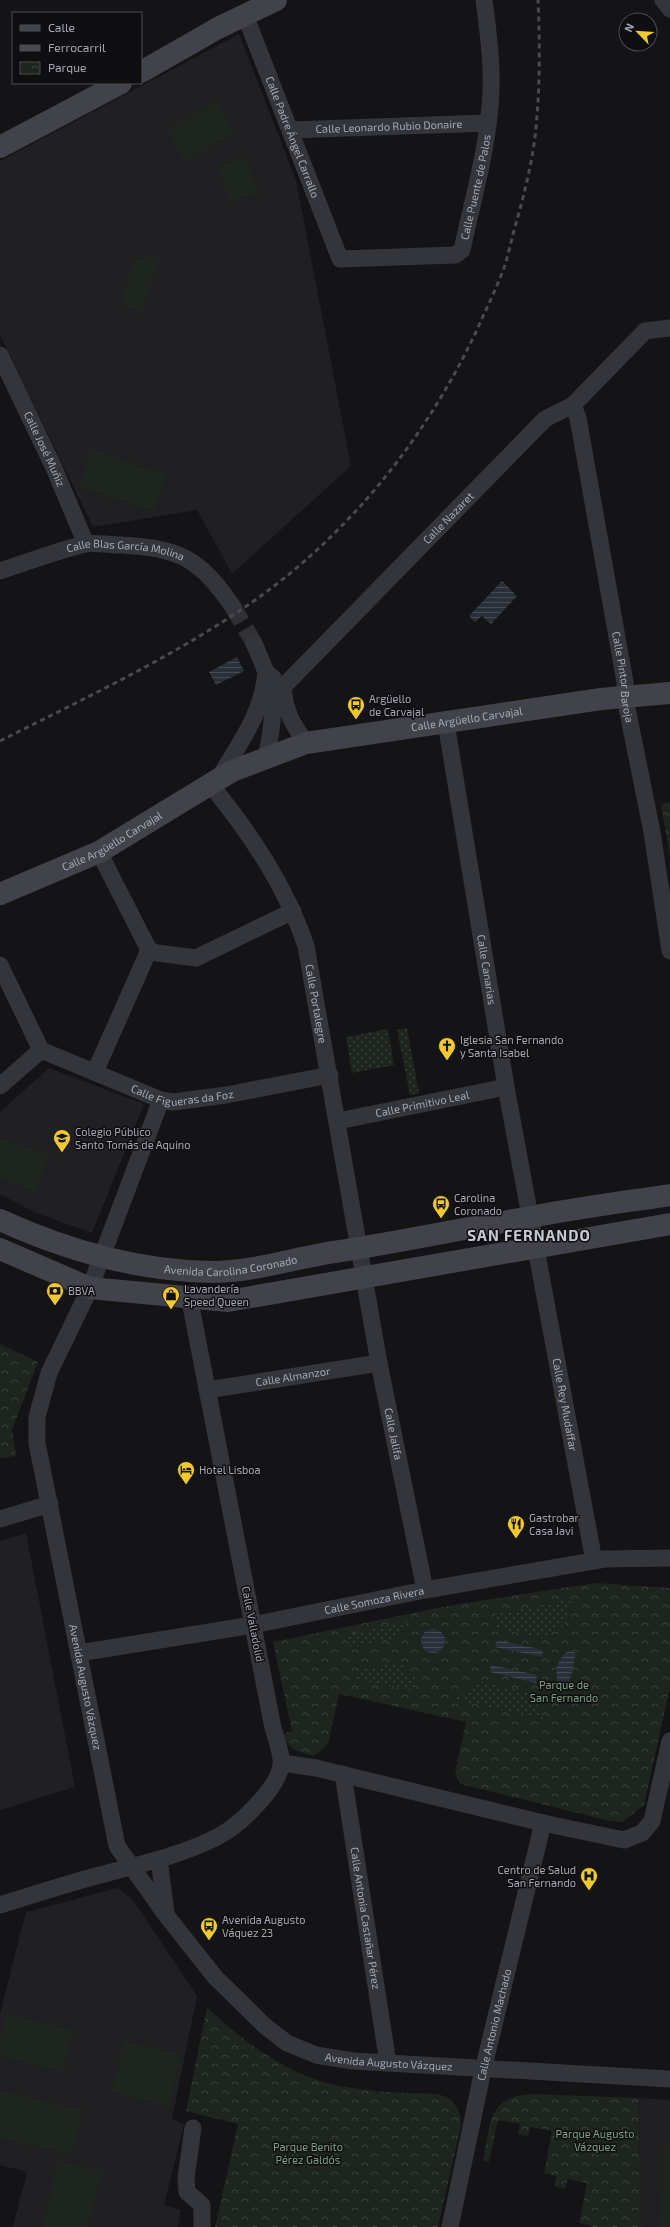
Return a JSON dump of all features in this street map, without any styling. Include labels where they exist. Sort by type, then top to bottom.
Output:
[{"type":"main road","points":[[142,71],[245,15],[276,0]]},
{"type":"main road","points":[[0,147],[119,84]]},
{"type":"main road","name":"Calle Argüello Carvajal","points":[[0,894],[99,852],[232,771],[306,743],[601,699],[670,693]]},
{"type":"main road","name":"Avenida Carolina Coronado","points":[[0,1220],[43,1240],[102,1258],[163,1269],[213,1272],[254,1268],[292,1259],[392,1244],[531,1216],[670,1195]]},
{"type":"main road","points":[[0,1249],[90,1288],[189,1296],[228,1301],[670,1224]]},
{"type":"street","name":"Calle Puente de Palos","points":[[340,259],[455,255],[462,250],[482,158],[488,123],[491,92],[491,60],[484,0]]},
{"type":"street","points":[[664,0],[670,9]]},
{"type":"street","name":"Calle Padre Ángel Carrallo","points":[[245,15],[340,259]]},
{"type":"street","name":"Calle Leonardo Rubio Donaire","points":[[290,130],[488,123]]},
{"type":"street","name":"Calle Nazaret","points":[[283,687],[545,418],[573,405],[645,331],[670,328]]},
{"type":"street","name":"Calle José Muñiz","points":[[0,355],[54,468],[86,544]]},
{"type":"street","name":"Calle Pintor Baroja","points":[[573,405],[578,418],[625,682],[625,698],[652,832],[670,951]]},
{"type":"street","name":"Calle Blas García Molina","points":[[0,571],[86,544],[159,548],[184,558],[203,569],[212,577],[233,607]]},
{"type":"street","points":[[254,643],[266,672],[273,697],[270,737],[266,758]]},
{"type":"street","points":[[266,672],[283,687],[284,706],[306,743]]},
{"type":"street","name":"Calle Argüello Carvajal","points":[[215,781],[254,719],[264,688],[266,672]]},
{"type":"street","name":"Calle Argüello Carvajal","points":[[257,711],[256,728],[258,746],[266,758]]},
{"type":"street","name":"Calle Canarias","points":[[446,723],[506,1087],[531,1216]]},
{"type":"street","name":"Calle Portalegre","points":[[215,781],[228,806],[278,881],[293,911],[306,946],[360,1248]]},
{"type":"street","points":[[99,852],[149,950],[157,953],[196,958],[293,911]]},
{"type":"street","points":[[95,1072],[149,950]]},
{"type":"street","points":[[0,965],[41,1050],[0,1086]]},
{"type":"street","name":"Calle Figueras da Foz","points":[[41,1050],[161,1100],[173,1102],[226,1095],[330,1075]]},
{"type":"street","name":"Calle Primitivo Leal","points":[[338,1121],[506,1087]]},
{"type":"street","points":[[90,1288],[161,1100]]},
{"type":"street","points":[[531,1216],[536,1248]]},
{"type":"street","points":[[360,1248],[364,1278]]},
{"type":"street","name":"Calle Rey Mudaffar","points":[[536,1248],[594,1561]]},
{"type":"street","name":"Calle Jalifa","points":[[364,1278],[379,1363],[425,1590]]},
{"type":"street","name":"Avenida Augusto Vázquez","points":[[90,1288],[49,1373],[37,1417],[37,1443],[117,1846],[166,1915],[230,1993],[265,2026],[287,2043],[316,2055],[353,2061],[484,2070],[670,2079]]},
{"type":"street","name":"Calle Valladolid","points":[[189,1296],[272,1724],[282,1763]]},
{"type":"street","name":"Calle Almanzor","points":[[207,1390],[379,1363]]},
{"type":"street","points":[[0,1519],[50,1504]]},
{"type":"street","name":"Calle Somoza Rivera","points":[[79,1654],[253,1625],[425,1590],[594,1561],[670,1558]]},
{"type":"street","points":[[0,1905],[61,1886],[131,1867],[220,1835],[257,1806],[278,1776],[282,1763],[343,1774],[543,1823],[624,1840],[642,1833],[652,1821],[670,1741]]},
{"type":"street","name":"Calle Antonia Castañar Pérez","points":[[343,1774],[388,2063]]},
{"type":"street","name":"Calle Antonio Machado","points":[[450,2227],[484,2070],[543,1823]]},
{"type":"street","points":[[159,1858],[166,1915]]},
{"type":"street","points":[[193,2128],[186,2178],[187,2192],[202,2205],[202,2227]]},
{"type":"shaded area","points":[[239,34],[296,180],[351,466],[232,574],[197,510],[93,527],[0,335],[0,161]]},
{"type":"shaded area","points":[[502,581],[517,596],[491,624],[482,616],[475,622],[469,616]]},
{"type":"shaded area","points":[[237,657],[244,671],[216,685],[209,672]]},
{"type":"shaded area","name":"Colegio Público Santo Tomás de Aquino","points":[[49,1068],[144,1104],[92,1233],[36,1213],[0,1194],[0,1112]]},
{"type":"shaded area","points":[[26,1533],[75,1787],[0,1810],[0,1541]]},
{"type":"shaded area","points":[[433,1629],[441,1633],[445,1641],[441,1649],[433,1653],[425,1649],[421,1641],[425,1633]]},
{"type":"shaded area","points":[[497,1640],[543,1650],[542,1657],[495,1647]]},
{"type":"shaded area","points":[[568,1651],[576,1653],[568,1689],[560,1688],[556,1673],[560,1659]]},
{"type":"shaded area","points":[[491,1665],[537,1675],[536,1683],[490,1672]]},
{"type":"shaded area","points":[[118,1888],[133,1900],[197,1996],[172,2119],[184,2124],[164,2205],[181,2210],[178,2227],[13,2227],[27,2172],[0,2165],[0,2014],[26,1912]]},
{"type":"shaded area","points":[[638,2098],[670,2100],[670,2227],[642,2227]]},
{"type":"green space","points":[[217,102],[234,134],[184,161],[167,129]]},
{"type":"green space","points":[[245,156],[258,193],[230,203],[217,166]]},
{"type":"green space","points":[[145,256],[159,259],[141,314],[121,302],[134,261]]},
{"type":"green space","points":[[91,449],[166,475],[154,512],[80,487]]},
{"type":"green space","points":[[670,802],[670,857],[661,804]]},
{"type":"green space","points":[[407,1028],[419,1093],[410,1095],[397,1030]]},
{"type":"green space","points":[[388,1029],[394,1065],[352,1073],[346,1037]]},
{"type":"green space","points":[[0,1137],[49,1155],[35,1192],[0,1178]]},
{"type":"green space","points":[[0,1344],[38,1362],[12,1430],[16,1456],[0,1458]]},
{"type":"green space","name":"Parque de San Fernando","points":[[595,1583],[670,1588],[670,1687],[644,1805],[622,1822],[610,1821],[460,1784],[455,1772],[466,1722],[339,1694],[328,1744],[314,1756],[295,1750],[285,1739],[283,1734],[292,1731],[273,1642],[447,1606]]},
{"type":"green space","points":[[571,1600],[565,1625],[552,1630],[543,1638],[497,1628],[493,1615]]},
{"type":"green space","points":[[409,1621],[399,1637],[351,1647],[343,1636]]},
{"type":"green space","points":[[401,1663],[407,1673],[416,1678],[413,1691],[354,1678],[356,1671]]},
{"type":"green space","points":[[478,1681],[530,1693],[544,1719],[453,1699],[469,1691]]},
{"type":"green space","name":"Parque Benito Pérez Galdós","points":[[207,2007],[233,2031],[264,2053],[297,2072],[314,2079],[344,2087],[397,2093],[437,2094],[452,2101],[460,2114],[461,2125],[438,2227],[215,2227],[238,2124],[186,2111]]},
{"type":"green space","points":[[6,2013],[74,2030],[63,2072],[0,2056],[0,2038]]},
{"type":"green space","points":[[124,2041],[181,2054],[169,2106],[112,2092]]},
{"type":"green space","points":[[0,2090],[83,2110],[72,2155],[0,2138]]},
{"type":"green space","name":"Parque Augusto Vázquez","points":[[531,2094],[638,2098],[642,2227],[593,2227],[579,2223],[587,2183],[568,2179],[565,2189],[554,2186],[556,2176],[544,2173],[552,2131],[530,2127],[528,2136],[518,2134],[520,2124],[498,2120],[489,2162],[483,2160],[490,2125],[493,2115],[498,2107],[516,2096]]},
{"type":"green space","points":[[664,2145],[670,2145],[670,2227],[660,2227]]},
{"type":"green space","points":[[58,2161],[102,2171],[88,2227],[42,2227]]},
{"type":"tunnel","points":[[233,607],[254,643]]},
{"type":"railway","points":[[0,741],[160,659],[221,623],[251,603],[289,575],[324,544],[357,510],[415,437],[441,397],[464,356],[504,268],[526,186],[535,140],[539,80],[538,0]]},
{"type":"place","name":"Argüello de Carvajal","points":[[356,720]]},
{"type":"place","name":"Iglesia San Fernando y Santa Isabel","points":[[447,1061]]},
{"type":"place","name":"Colegio Público Santo Tomás de Aquino","points":[[62,1153]]},
{"type":"place","name":"Carolina Coronado","points":[[441,1219]]},
{"type":"place","name":"BBVA","points":[[55,1306]]},
{"type":"place","name":"Lavandería Speed Queen","points":[[171,1310]]},
{"type":"place","name":"Hotel Lisboa","points":[[186,1485]]},
{"type":"place","name":"Gastrobar Casa Javi","points":[[516,1539]]},
{"type":"place","name":"Centro de Salud San Fernando","points":[[589,1891]]},
{"type":"place","name":"Avenida Augusto Váquez 23","points":[[209,1941]]},
{"type":"district","name":"SAN FERNANDO","points":[[529,1236]]}]
